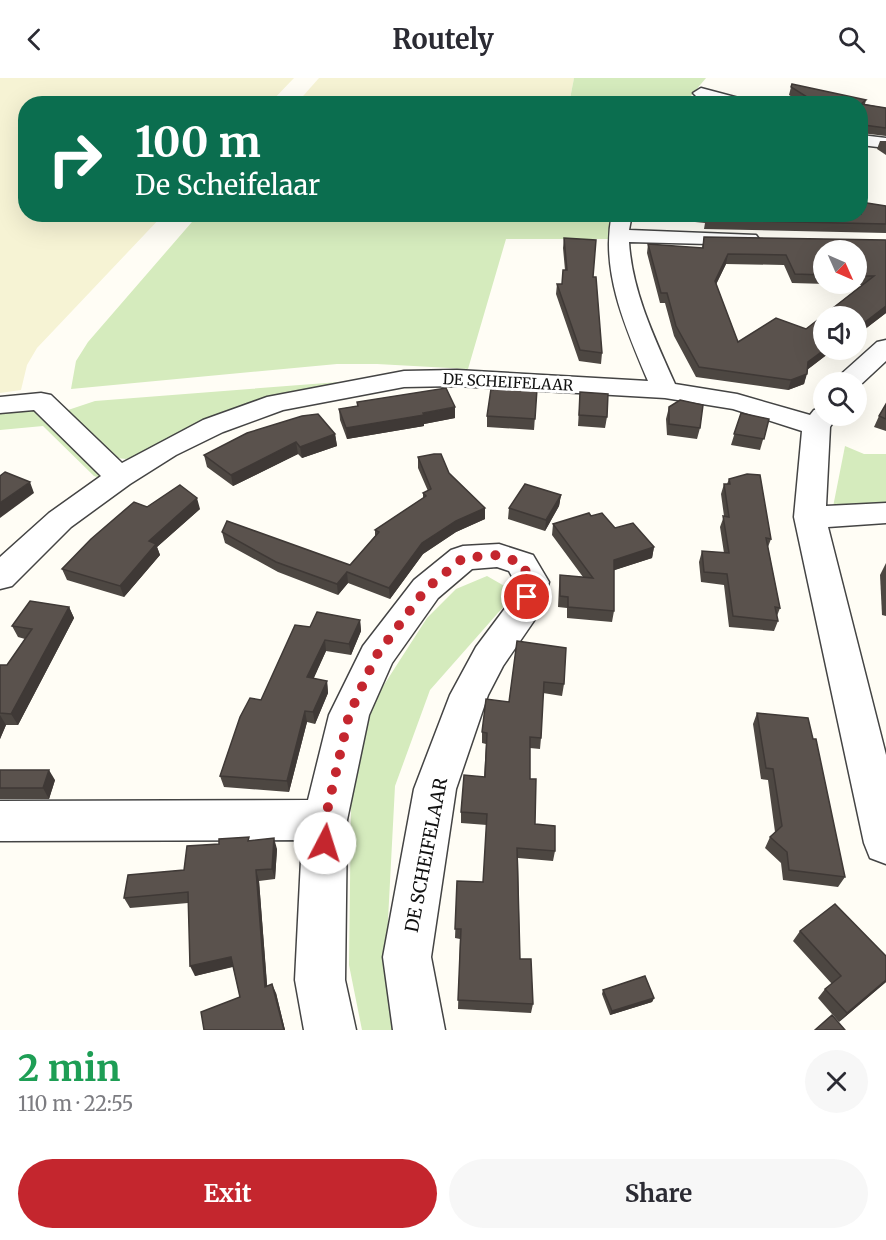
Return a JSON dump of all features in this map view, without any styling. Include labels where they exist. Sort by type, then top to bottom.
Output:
[{"type":"street","points":[[701,93],[713,96]]},
{"type":"street","points":[[868,139],[886,143]]},
{"type":"street","points":[[665,390],[643,339],[626,289],[620,225],[770,239]]},
{"type":"street","points":[[859,372],[886,347]]},
{"type":"street","name":"DE SCHEIFELAAR","points":[[0,577],[60,519],[119,477],[166,449],[213,426],[277,403],[404,379],[457,378],[665,390],[737,402],[813,419]]},
{"type":"street","points":[[0,405],[42,401],[119,477]]},
{"type":"street","name":"DE SCHEIFELAAR","points":[[819,426],[810,517],[886,843]]},
{"type":"street","points":[[810,517],[886,513]]},
{"type":"street","name":"DE SCHEIFELAAR","points":[[330,1030],[320,980],[325,820],[349,715],[376,656],[426,589],[463,558],[499,555],[521,563],[532,582],[522,612],[489,657],[469,695],[435,789],[407,957],[419,1030]]},
{"type":"street","points":[[0,821],[325,820]]},
{"type":"shaded area","points":[[0,78],[294,78],[277,96],[18,96],[18,222],[156,222],[37,348],[27,365],[21,390],[0,393]]},
{"type":"shaded area","points":[[319,78],[574,78],[570,96],[303,96]]},
{"type":"green space","points":[[574,78],[706,78],[691,96],[571,96]]},
{"type":"green space","points":[[192,222],[620,222],[619,239],[506,239],[468,369],[337,364],[71,389],[76,361],[88,342]]},
{"type":"green space","points":[[339,382],[339,385],[126,459],[108,454],[87,434],[68,410],[95,401]]},
{"type":"green space","points":[[0,409],[41,409],[99,467],[100,478],[94,476],[43,426],[0,430]]},
{"type":"green space","points":[[845,446],[864,454],[886,454],[886,504],[833,507]]},
{"type":"green space","points":[[487,576],[508,588],[505,605],[430,690],[395,786],[387,939],[402,1030],[362,1030],[349,965],[351,804],[371,705],[427,618],[456,589]]},
{"type":"building","points":[[792,84],[848,96],[805,96],[791,87]]},
{"type":"building","points":[[868,105],[886,108],[886,128],[868,126]]},
{"type":"building","points":[[868,203],[886,206],[886,224],[796,222],[868,222]]},
{"type":"building","points":[[704,237],[886,240],[886,306],[867,321],[867,306],[836,306],[851,294],[867,294],[867,281],[874,276],[867,276],[867,240],[813,240],[813,275],[795,274],[786,255],[728,254],[715,281],[738,342],[776,318],[806,329],[813,324],[813,358],[808,362],[807,374],[791,380],[699,367],[676,326],[667,293],[661,293],[648,244],[703,248]]},
{"type":"building","points":[[564,238],[596,240],[593,277],[596,277],[602,353],[580,350],[557,284],[562,284],[563,270],[567,270]]},
{"type":"building","points":[[494,386],[537,389],[535,419],[487,416],[491,389],[493,390]]},
{"type":"building","points":[[446,388],[455,407],[423,413],[424,415],[346,428],[339,409],[358,406],[357,402]]},
{"type":"building","points":[[580,392],[608,394],[607,417],[579,415]]},
{"type":"building","points":[[680,400],[703,405],[700,428],[669,424],[669,407]]},
{"type":"building","points":[[886,404],[886,419],[879,416]]},
{"type":"building","points":[[741,413],[769,419],[764,439],[734,434]]},
{"type":"building","points":[[318,414],[335,434],[300,447],[296,442],[231,475],[204,455],[247,433],[302,416]]},
{"type":"building","points":[[441,454],[449,473],[485,508],[456,521],[422,543],[389,588],[347,572],[337,584],[276,562],[222,532],[227,521],[350,565],[379,532],[375,530],[426,496],[423,493],[431,489],[418,457]]},
{"type":"building","points":[[5,472],[30,482],[0,503],[0,476]]},
{"type":"building","points":[[747,474],[760,475],[771,539],[766,538],[780,608],[775,607],[778,621],[733,616],[727,574],[704,572],[702,551],[729,553],[723,516],[729,517],[724,484],[730,484],[729,479]]},
{"type":"building","points":[[525,484],[561,495],[546,520],[509,508]]},
{"type":"building","points":[[180,485],[197,498],[149,541],[156,544],[120,586],[62,569],[91,539],[134,502],[147,507]]},
{"type":"building","points":[[589,513],[591,516],[602,513],[615,528],[633,523],[654,547],[614,560],[614,611],[568,607],[568,597],[560,596],[560,575],[593,578],[553,524]]},
{"type":"building","points":[[30,601],[69,607],[11,714],[0,713],[0,665],[7,665],[32,629],[12,626]]},
{"type":"building","points":[[317,612],[360,620],[349,644],[325,640],[307,677],[327,681],[313,712],[305,711],[287,781],[220,776],[240,717],[250,698],[261,700],[295,625],[310,627]]},
{"type":"building","points":[[517,641],[566,648],[564,684],[544,682],[541,738],[530,737],[530,779],[536,779],[535,824],[555,826],[555,851],[517,848],[520,959],[531,959],[533,1004],[458,1000],[461,929],[455,929],[457,881],[483,882],[487,814],[461,812],[464,775],[485,777],[487,733],[482,732],[486,699],[509,702]]},
{"type":"building","points":[[757,713],[808,718],[813,739],[816,739],[845,877],[789,870],[787,852],[770,837],[782,826],[773,769],[766,768]]},
{"type":"building","points":[[0,770],[49,770],[43,788],[0,788]]},
{"type":"building","points":[[249,837],[248,841],[274,838],[272,869],[256,870],[265,987],[272,984],[284,1030],[204,1030],[201,1012],[240,997],[231,957],[190,966],[188,892],[124,898],[128,875],[184,870],[187,846],[219,844],[219,839]]},
{"type":"building","points":[[835,904],[886,956],[886,980],[847,1013],[825,989],[841,976],[800,931]]},
{"type":"building","points":[[645,976],[654,998],[612,1011],[603,990]]},
{"type":"building","points":[[832,1015],[845,1030],[815,1030]]},
{"type":"route","points":[[325,843],[325,820],[349,715],[376,656],[426,589],[463,558],[499,555],[521,563],[532,582],[527,597]]}]
